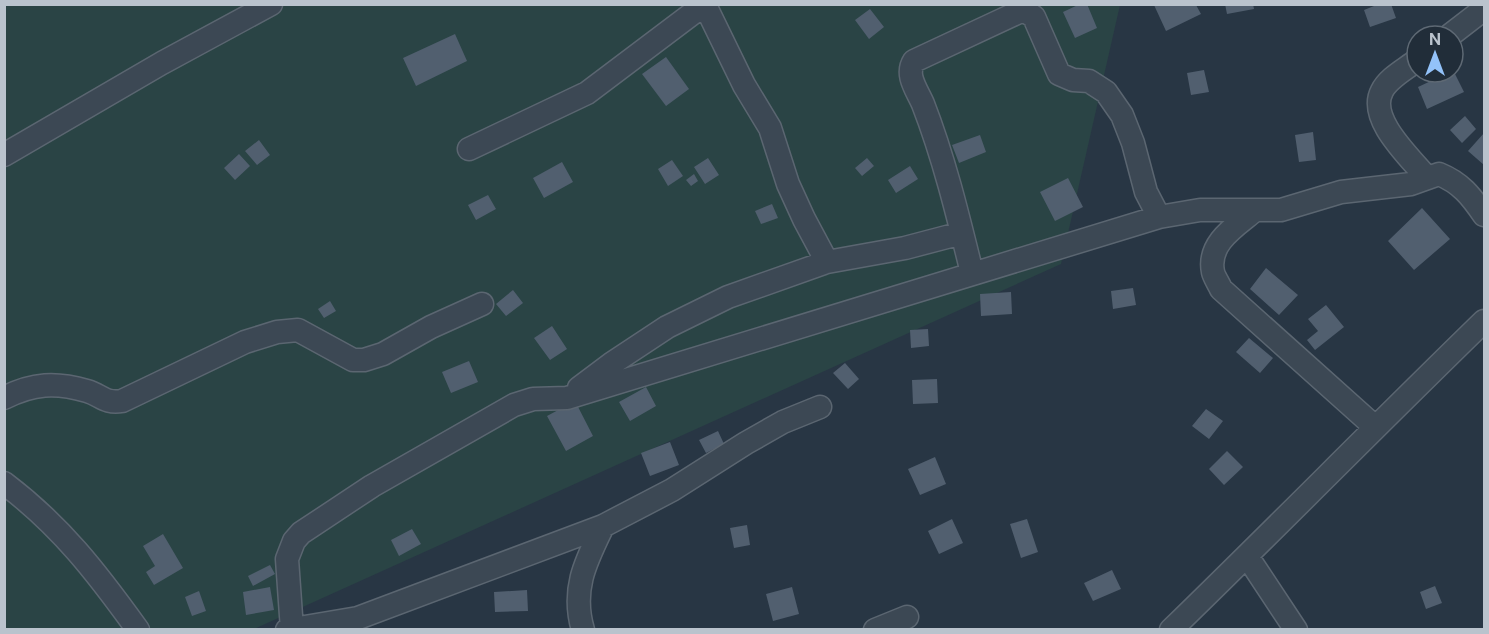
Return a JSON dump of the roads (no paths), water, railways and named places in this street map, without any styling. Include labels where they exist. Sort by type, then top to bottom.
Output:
[{"type":"street","points":[[4,155],[162,63],[271,4]]},
{"type":"street","points":[[469,149],[587,93],[705,5],[744,85],[770,128],[788,184],[827,262]]},
{"type":"street","points":[[972,273],[962,232],[923,104],[909,73],[910,67],[914,61],[1019,12],[1033,8],[1034,17],[1059,74],[1073,81],[1089,81],[1106,93],[1122,115],[1133,143],[1146,192],[1159,217]]},
{"type":"street","points":[[1465,24],[1485,9]]},
{"type":"street","points":[[1405,70],[1382,90],[1378,103],[1388,131],[1427,178]]},
{"type":"street","points":[[820,407],[783,422],[672,490],[603,526],[358,618],[290,629],[287,559],[294,541],[301,533],[372,486],[514,405],[533,399],[567,398],[1159,217],[1200,210],[1281,210],[1341,192],[1411,184],[1439,174],[1454,180],[1469,193],[1485,215]]},
{"type":"street","points":[[1254,211],[1226,234],[1214,251],[1213,271],[1221,289],[1375,427]]},
{"type":"street","points":[[567,398],[611,364],[667,327],[728,297],[827,262],[905,248],[962,232]]},
{"type":"street","points":[[4,398],[21,389],[41,385],[88,391],[112,403],[122,401],[245,342],[285,330],[298,330],[353,360],[364,360],[383,354],[431,327],[482,304]]},
{"type":"street","points":[[1171,630],[1485,321]]},
{"type":"street","points":[[4,483],[55,526],[91,566],[138,630]]},
{"type":"street","points":[[583,630],[579,617],[581,572],[603,526]]},
{"type":"street","points":[[1247,556],[1296,630]]},
{"type":"street","points":[[875,630],[907,617]]}]
